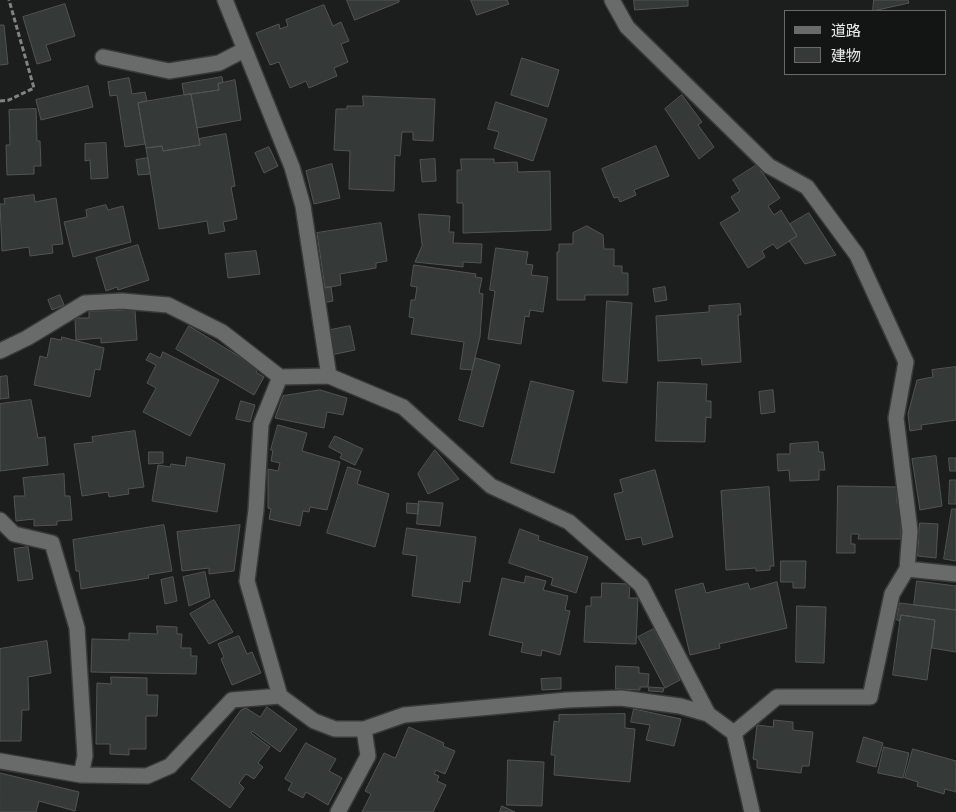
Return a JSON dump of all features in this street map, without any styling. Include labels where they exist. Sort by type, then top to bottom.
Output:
[{"type":"street","points":[[225,0],[292,167],[303,206],[329,376]]},
{"type":"street","points":[[612,0],[627,27],[769,166],[807,187],[857,255],[906,362],[896,418],[908,502],[910,531],[907,569],[892,594],[870,697],[777,698],[734,733]]},
{"type":"street","points":[[103,57],[168,71],[219,63],[244,50]]},
{"type":"street","points":[[0,351],[27,338],[85,303],[131,302],[168,305],[222,332],[280,377],[329,376],[403,407],[490,486],[569,522],[641,585],[708,714]]},
{"type":"street","points":[[280,377],[261,424],[256,510],[247,581],[280,696],[314,720],[335,728],[364,729],[404,715],[567,700],[621,698],[680,706],[708,714],[734,733],[752,812]]},
{"type":"street","points":[[0,520],[14,534],[52,542],[78,628],[85,756],[82,775]]},
{"type":"street","points":[[907,569],[956,574]]},
{"type":"street","points":[[0,762],[82,775],[147,776],[170,766],[232,700],[280,696]]},
{"type":"street","points":[[338,812],[368,756],[364,729]]},
{"type":"path","points":[[0,101],[9,100],[34,88],[9,0]]},
{"type":"building","points":[[347,0],[399,0],[399,2],[355,20]]},
{"type":"building","points":[[471,0],[507,0],[509,4],[477,15]]},
{"type":"building","points":[[634,0],[688,0],[688,6],[635,10]]},
{"type":"building","points":[[874,0],[908,0],[909,3],[878,10],[873,10]]},
{"type":"building","points":[[65,4],[75,36],[46,45],[51,60],[37,64],[23,17]]},
{"type":"building","points":[[324,5],[333,26],[341,22],[349,41],[341,44],[348,62],[334,68],[337,76],[309,88],[306,81],[290,88],[279,62],[270,65],[256,33],[279,24],[280,29],[288,26],[286,20]]},
{"type":"building","points":[[0,25],[4,25],[8,64],[0,65]]},
{"type":"building","points":[[522,58],[559,70],[548,107],[511,95]]},
{"type":"building","points":[[222,77],[223,82],[218,84],[219,90],[184,95],[182,84]]},
{"type":"building","points":[[129,78],[132,94],[145,92],[147,101],[138,103],[145,144],[125,147],[117,95],[110,96],[108,82]]},
{"type":"building","points":[[235,80],[241,120],[197,128],[191,94],[219,90],[218,84]]},
{"type":"building","points":[[88,86],[93,107],[41,120],[36,100]]},
{"type":"building","points":[[191,94],[200,145],[163,151],[162,146],[146,148],[138,103]]},
{"type":"building","points":[[682,95],[702,122],[698,125],[714,147],[699,159],[665,109]]},
{"type":"building","points":[[363,96],[435,99],[433,141],[413,140],[413,132],[402,132],[400,156],[395,155],[394,191],[349,189],[350,151],[334,150],[336,109],[347,109],[347,106],[363,106]]},
{"type":"building","points":[[496,102],[547,119],[533,161],[494,148],[499,132],[488,129]]},
{"type":"building","points":[[36,109],[37,141],[40,141],[41,166],[34,166],[34,174],[7,175],[6,145],[10,145],[9,110]]},
{"type":"building","points":[[226,134],[235,186],[231,187],[237,219],[223,222],[225,231],[209,234],[207,221],[159,229],[146,148],[162,146],[163,151],[200,145],[199,139]]},
{"type":"building","points":[[106,143],[108,178],[91,179],[90,160],[85,161],[85,144]]},
{"type":"building","points":[[656,146],[669,176],[634,190],[636,195],[620,202],[618,197],[614,198],[602,169]]},
{"type":"building","points":[[269,147],[278,166],[264,173],[255,153]]},
{"type":"building","points":[[148,158],[150,174],[138,175],[136,160]]},
{"type":"building","points":[[435,159],[436,181],[422,182],[420,160]]},
{"type":"building","points":[[461,159],[494,159],[494,163],[517,162],[518,172],[550,171],[551,230],[463,233],[463,203],[457,203],[457,170],[461,170]]},
{"type":"building","points":[[332,164],[340,198],[314,204],[306,171]]},
{"type":"building","points":[[757,165],[780,198],[768,206],[774,215],[781,210],[797,236],[777,249],[773,244],[762,251],[765,257],[748,268],[720,223],[740,211],[731,197],[740,191],[733,180]]},
{"type":"building","points":[[34,195],[35,202],[56,198],[63,244],[52,245],[53,253],[30,256],[29,247],[2,251],[0,204],[5,204],[4,199]]},
{"type":"building","points":[[106,205],[108,210],[123,206],[131,242],[73,257],[64,222],[87,217],[86,210]]},
{"type":"building","points":[[809,213],[836,255],[805,264],[789,241],[797,236],[790,224]]},
{"type":"building","points":[[419,214],[450,216],[449,232],[454,232],[453,243],[482,244],[481,263],[463,262],[463,267],[415,262],[422,246]]},
{"type":"building","points":[[381,223],[387,261],[376,263],[376,268],[340,274],[341,285],[325,288],[317,233]]},
{"type":"building","points":[[587,226],[603,235],[604,249],[614,249],[614,266],[622,266],[622,273],[628,273],[628,295],[585,295],[585,300],[557,300],[557,252],[559,252],[559,244],[573,244],[573,233]]},
{"type":"building","points":[[138,245],[149,280],[118,290],[117,287],[106,291],[96,258]]},
{"type":"building","points":[[496,248],[528,252],[526,264],[533,265],[531,275],[548,277],[543,312],[530,310],[529,317],[525,316],[521,344],[488,339],[495,291],[490,290]]},
{"type":"building","points":[[256,251],[260,274],[228,278],[225,254]]},
{"type":"building","points":[[414,265],[476,274],[475,277],[482,278],[479,293],[483,294],[480,337],[472,370],[460,369],[464,342],[411,334],[414,318],[409,317],[411,300],[415,300],[417,287],[411,286]]},
{"type":"building","points":[[331,287],[333,301],[323,303],[321,288]]},
{"type":"building","points":[[665,287],[667,300],[655,302],[653,289]]},
{"type":"building","points":[[60,295],[64,305],[52,310],[48,300]]},
{"type":"building","points":[[607,301],[632,303],[627,383],[603,381]]},
{"type":"building","points":[[740,304],[741,315],[738,315],[741,362],[702,365],[701,358],[658,361],[656,316],[709,312],[709,306]]},
{"type":"building","points":[[135,310],[137,340],[101,343],[101,338],[76,340],[75,318],[89,318],[89,312]]},
{"type":"building","points":[[189,326],[258,368],[256,372],[264,377],[254,395],[176,349]]},
{"type":"building","points":[[350,326],[355,350],[331,355],[326,331]]},
{"type":"building","points":[[62,337],[104,348],[100,370],[95,369],[90,397],[34,385],[40,356],[47,358],[51,338],[61,340]]},
{"type":"building","points":[[163,352],[219,380],[190,436],[143,412],[156,388],[147,383],[156,365],[146,360],[150,353],[160,358]]},
{"type":"building","points":[[476,358],[500,365],[483,427],[459,420]]},
{"type":"building","points":[[956,367],[956,420],[921,425],[922,429],[910,431],[908,414],[917,380],[933,377],[932,370]]},
{"type":"building","points":[[7,376],[9,398],[0,399],[0,377]]},
{"type":"building","points":[[531,381],[574,391],[554,473],[511,463]]},
{"type":"building","points":[[658,382],[707,384],[706,401],[711,401],[711,418],[706,417],[705,442],[656,441]]},
{"type":"building","points":[[320,390],[347,398],[343,415],[327,412],[324,428],[275,418],[283,396]]},
{"type":"building","points":[[773,390],[775,412],[761,414],[759,392]]},
{"type":"building","points":[[31,400],[38,438],[45,437],[48,465],[0,471],[0,404]]},
{"type":"building","points":[[241,401],[255,405],[250,422],[236,419]]},
{"type":"building","points":[[278,425],[307,433],[302,451],[340,462],[327,510],[310,507],[309,512],[303,511],[300,526],[269,519],[271,509],[268,508],[268,469],[278,471],[280,463],[271,461],[273,450],[271,450]]},
{"type":"building","points":[[135,431],[144,487],[128,489],[129,494],[109,497],[108,492],[82,496],[74,444],[93,442],[92,437]]},
{"type":"building","points":[[335,436],[363,449],[355,465],[340,458],[342,454],[329,447]]},
{"type":"building","points":[[818,442],[819,452],[823,452],[825,470],[819,470],[819,480],[790,481],[789,470],[778,471],[777,454],[790,454],[790,444]]},
{"type":"building","points":[[435,450],[459,479],[428,494],[418,474]]},
{"type":"building","points":[[149,452],[163,452],[163,463],[149,464]]},
{"type":"building","points":[[936,456],[942,506],[920,510],[912,459]]},
{"type":"building","points":[[187,457],[225,464],[217,512],[152,501],[158,465],[170,467],[171,464],[185,466]]},
{"type":"building","points":[[949,458],[956,458],[956,471],[950,471]]},
{"type":"building","points":[[348,467],[361,471],[357,484],[389,494],[375,547],[327,533]]},
{"type":"building","points":[[655,470],[673,537],[643,545],[641,537],[626,540],[614,494],[623,492],[620,480]]},
{"type":"building","points":[[64,474],[65,496],[70,496],[72,520],[57,521],[57,525],[34,526],[34,519],[16,521],[14,496],[25,496],[23,478]]},
{"type":"building","points":[[950,480],[956,480],[956,504],[949,504]]},
{"type":"building","points":[[838,486],[897,487],[897,503],[901,503],[901,539],[858,539],[859,534],[851,534],[851,544],[855,544],[855,553],[837,553]]},
{"type":"building","points":[[769,487],[774,566],[770,566],[770,570],[756,571],[756,568],[726,570],[721,491]]},
{"type":"building","points":[[419,501],[443,503],[440,526],[417,524]]},
{"type":"building","points":[[407,503],[419,504],[418,514],[407,513]]},
{"type":"building","points":[[952,509],[956,509],[956,561],[944,559]]},
{"type":"building","points":[[920,523],[938,524],[936,558],[918,556]]},
{"type":"building","points":[[164,525],[172,571],[148,575],[149,578],[81,589],[79,571],[76,571],[73,540]]},
{"type":"building","points":[[240,525],[234,571],[209,574],[209,568],[182,571],[177,532]]},
{"type":"building","points":[[407,528],[476,537],[470,582],[463,581],[460,603],[412,596],[417,556],[403,554]]},
{"type":"building","points":[[520,529],[539,536],[538,540],[588,557],[576,593],[551,585],[553,578],[509,563]]},
{"type":"building","points":[[28,547],[33,579],[18,581],[14,549]]},
{"type":"building","points":[[781,561],[806,561],[805,588],[793,588],[793,582],[781,582]]},
{"type":"building","points":[[205,572],[210,597],[189,606],[183,577]]},
{"type":"building","points":[[526,576],[546,581],[543,590],[568,596],[565,610],[570,611],[560,655],[542,650],[541,656],[521,652],[523,643],[489,635],[502,578],[524,583]]},
{"type":"building","points":[[173,577],[177,601],[165,604],[161,580]]},
{"type":"building","points":[[917,581],[956,586],[956,610],[914,605]]},
{"type":"building","points":[[777,582],[787,628],[719,644],[720,648],[690,655],[675,590],[703,583],[706,593],[748,583],[750,589]]},
{"type":"building","points":[[602,583],[630,584],[629,598],[638,598],[636,644],[584,642],[586,606],[591,606],[591,597],[601,597]]},
{"type":"building","points":[[214,600],[233,632],[209,644],[190,614]]},
{"type":"building","points":[[900,603],[956,610],[956,652],[932,648],[935,620],[901,615],[900,621],[897,620]]},
{"type":"building","points":[[797,606],[826,607],[824,663],[796,662]]},
{"type":"building","points":[[901,615],[935,620],[927,680],[893,675]]},
{"type":"building","points":[[157,626],[177,627],[177,634],[182,634],[181,648],[191,648],[191,656],[197,656],[196,674],[91,672],[92,639],[129,640],[129,633],[157,634]]},
{"type":"building","points":[[654,629],[680,680],[665,688],[638,637]]},
{"type":"building","points":[[239,636],[247,654],[252,652],[261,673],[232,685],[221,659],[224,657],[218,644]]},
{"type":"building","points":[[47,641],[51,673],[28,677],[29,710],[22,710],[21,741],[0,741],[0,649]]},
{"type":"building","points":[[616,666],[639,667],[639,673],[649,674],[648,687],[640,687],[640,690],[616,689]]},
{"type":"building","points":[[111,677],[147,678],[147,695],[158,695],[157,716],[146,716],[146,749],[129,749],[129,755],[110,754],[110,744],[96,744],[97,683],[111,684]]},
{"type":"building","points":[[561,678],[561,689],[542,690],[541,679]]},
{"type":"building","points":[[649,687],[664,688],[663,692],[649,691]]},
{"type":"building","points":[[267,707],[297,729],[280,752],[252,731],[251,733],[270,747],[258,763],[263,767],[254,779],[246,774],[239,783],[244,788],[230,808],[191,779],[241,710],[246,708],[260,717]]},
{"type":"building","points":[[634,709],[681,719],[674,746],[646,740],[650,725],[631,722]]},
{"type":"building","points":[[625,714],[625,728],[635,729],[630,782],[554,775],[555,755],[551,755],[554,721],[559,722],[559,715]]},
{"type":"building","points":[[774,720],[793,722],[793,730],[813,732],[809,766],[802,766],[801,773],[757,768],[757,760],[753,759],[757,725],[773,727]]},
{"type":"building","points":[[409,727],[444,743],[443,746],[455,751],[445,774],[436,770],[434,774],[439,776],[437,781],[446,785],[433,812],[362,812],[371,794],[365,791],[384,753],[395,758]]},
{"type":"building","points":[[864,737],[883,743],[876,767],[857,762]]},
{"type":"building","points":[[306,743],[336,759],[329,771],[342,778],[328,805],[306,792],[303,798],[288,790],[292,783],[285,779]]},
{"type":"building","points":[[884,747],[909,753],[903,778],[878,773]]},
{"type":"building","points":[[913,749],[956,761],[956,792],[945,789],[944,794],[917,786],[918,782],[905,778]]},
{"type":"building","points":[[508,760],[544,762],[542,806],[507,805]]},
{"type":"building","points":[[0,773],[79,792],[75,811],[39,801],[36,812],[0,812]]},
{"type":"building","points":[[502,806],[515,812],[500,812]]}]
